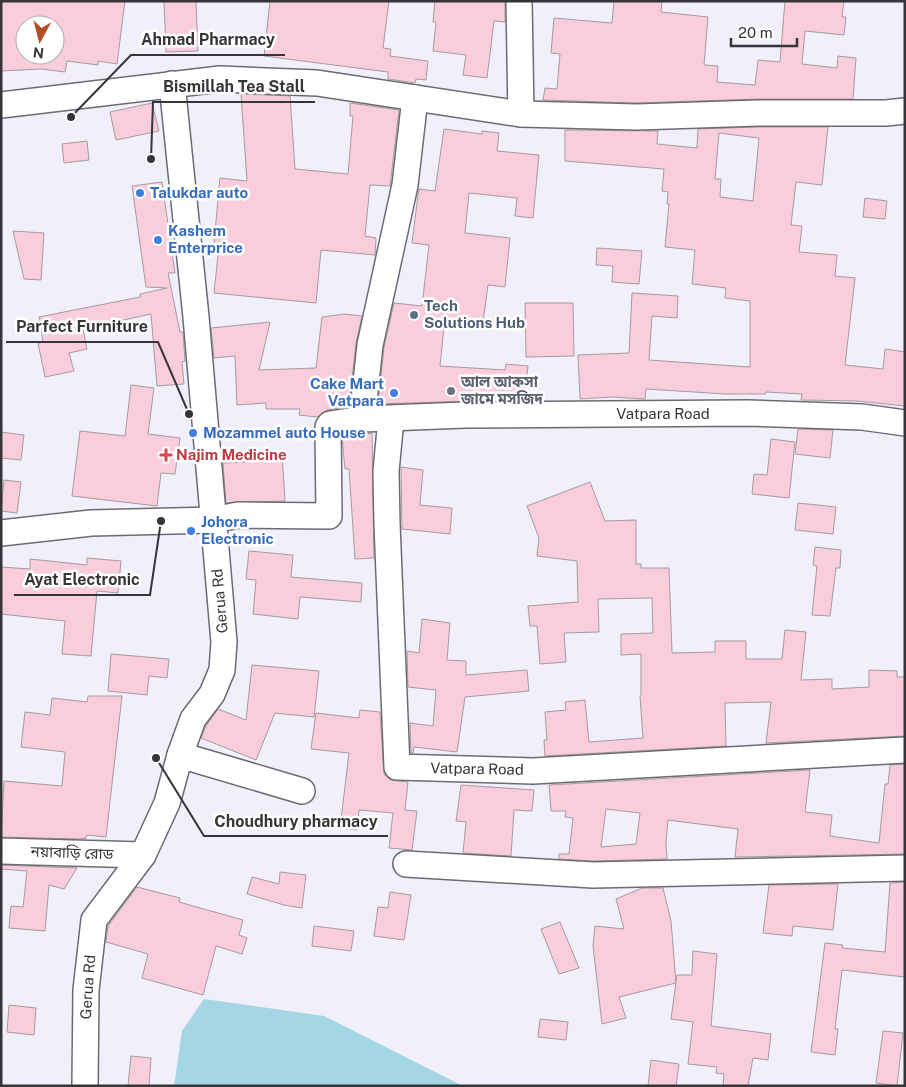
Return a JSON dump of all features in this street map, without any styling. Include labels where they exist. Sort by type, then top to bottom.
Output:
[{"type":"street","points":[[519,1],[521,114]]},
{"type":"street","points":[[1,106],[220,79],[317,82],[521,114],[637,117],[905,111]]},
{"type":"street","name":"Gerua Rd","points":[[84,1086],[86,990],[94,920],[143,855],[167,803],[180,755],[193,719],[212,694],[222,670],[224,642],[196,317],[172,84]]},
{"type":"street","points":[[362,419],[370,345],[405,186],[415,98]]},
{"type":"street","name":"Vatpara Road","points":[[213,520],[238,515],[330,515],[328,427],[330,424],[362,419],[465,415],[747,413],[862,418],[905,423]]},
{"type":"street","name":"Vatpara Road","points":[[391,418],[386,471],[397,768],[533,771],[905,750]]},
{"type":"street","points":[[1,533],[91,523],[213,520]]},
{"type":"street","points":[[180,755],[302,791]]},
{"type":"street","name":"নয়াবাড়ি রোড","points":[[1,851],[143,855]]},
{"type":"street","points":[[406,864],[593,875],[905,868]]},
{"type":"water","points":[[204,999],[324,1016],[463,1086],[174,1086],[182,1031]]},
{"type":"building","points":[[1,1],[125,1],[117,64],[98,61],[98,65],[67,61],[65,72],[41,69],[1,71]]},
{"type":"building","points":[[164,1],[196,1],[198,51],[166,52]]},
{"type":"building","points":[[270,1],[389,1],[383,48],[391,49],[390,56],[428,61],[426,80],[416,79],[415,83],[388,79],[388,72],[264,56]]},
{"type":"building","points":[[435,1],[505,1],[505,22],[494,21],[487,78],[463,75],[466,55],[433,51],[436,22],[433,22]]},
{"type":"building","points":[[614,1],[662,1],[661,12],[708,17],[704,65],[718,66],[717,82],[755,85],[758,60],[780,62],[785,1],[844,1],[842,17],[846,17],[844,35],[805,31],[802,64],[837,68],[838,56],[856,58],[853,99],[758,99],[637,103],[543,100],[545,88],[557,89],[560,54],[551,53],[554,18],[612,23]]},
{"type":"building","points":[[241,94],[290,96],[295,169],[348,174],[353,116],[350,116],[350,103],[399,110],[390,186],[370,185],[365,236],[376,238],[375,255],[321,250],[316,303],[214,293],[218,255],[213,254],[220,178],[247,181]]},
{"type":"building","points":[[152,103],[159,131],[116,140],[110,112]]},
{"type":"building","points":[[828,127],[822,185],[796,182],[791,225],[802,226],[799,252],[837,255],[835,276],[855,278],[845,365],[883,369],[885,349],[905,352],[905,406],[857,401],[801,400],[802,394],[766,392],[765,394],[725,394],[646,389],[645,399],[612,397],[580,399],[578,355],[629,353],[632,293],[678,296],[677,318],[652,316],[649,360],[750,367],[750,301],[725,298],[726,288],[692,284],[695,250],[665,247],[669,204],[667,204],[668,192],[662,191],[664,169],[565,161],[565,130],[658,131],[657,144],[697,148],[698,129]],"holes":[[[719,133],[759,138],[753,201],[720,197],[721,179],[715,179]]]},
{"type":"building","points":[[444,129],[482,134],[482,131],[499,133],[497,151],[539,155],[533,218],[515,216],[517,198],[469,193],[465,233],[510,238],[505,287],[488,285],[482,330],[444,327],[440,366],[505,370],[506,364],[528,366],[524,400],[475,397],[475,401],[378,404],[384,347],[394,303],[422,306],[429,245],[412,243],[419,189],[435,191]]},
{"type":"building","points":[[87,141],[89,160],[64,163],[62,144]]},
{"type":"building","points":[[162,182],[175,273],[168,273],[180,332],[183,332],[185,361],[182,362],[184,384],[157,386],[151,314],[83,329],[87,349],[69,353],[74,371],[45,377],[38,343],[43,342],[39,317],[140,297],[140,294],[167,288],[146,287],[132,186]]},
{"type":"building","points":[[865,198],[887,201],[885,219],[863,217]]},
{"type":"building","points":[[13,231],[44,233],[41,280],[24,279]]},
{"type":"building","points":[[597,248],[642,251],[639,284],[612,282],[613,266],[596,265]]},
{"type":"building","points":[[525,303],[573,303],[574,356],[526,357]]},
{"type":"building","points":[[344,314],[362,316],[356,343],[349,406],[327,410],[317,417],[299,415],[300,409],[266,409],[266,403],[237,405],[235,356],[214,358],[211,328],[270,322],[259,370],[316,368],[322,317]]},
{"type":"building","points":[[131,385],[154,388],[148,434],[180,438],[175,474],[161,473],[157,506],[72,496],[80,431],[125,436]]},
{"type":"building","points":[[798,429],[833,430],[830,458],[795,454]]},
{"type":"building","points":[[1,432],[24,435],[21,460],[1,458]]},
{"type":"building","points":[[372,433],[374,558],[355,559],[349,469],[345,469],[342,437]]},
{"type":"building","points":[[771,439],[795,442],[789,498],[752,494],[754,474],[767,475]]},
{"type":"building","points":[[282,453],[285,501],[226,503],[223,463],[245,462],[245,456]]},
{"type":"building","points":[[401,467],[423,470],[420,505],[452,508],[450,534],[402,529]]},
{"type":"building","points":[[4,480],[21,482],[17,513],[1,511]]},
{"type":"building","points":[[590,482],[605,521],[636,520],[636,564],[641,564],[641,568],[669,568],[672,653],[715,652],[715,641],[746,641],[746,659],[782,659],[785,630],[806,632],[801,680],[832,679],[832,689],[869,687],[869,670],[897,671],[897,677],[905,677],[905,736],[766,743],[771,702],[725,703],[726,746],[545,756],[544,740],[547,740],[545,712],[566,710],[565,702],[585,700],[589,742],[643,738],[640,696],[641,654],[621,655],[621,634],[653,633],[652,598],[598,599],[599,632],[564,633],[566,662],[540,664],[537,626],[530,626],[528,606],[578,602],[577,561],[537,556],[539,538],[527,506]]},
{"type":"building","points":[[798,503],[836,507],[833,534],[795,530]]},
{"type":"building","points":[[815,547],[841,550],[840,568],[836,568],[830,616],[812,615],[817,566],[813,565]]},
{"type":"building","points":[[249,551],[293,555],[291,577],[362,583],[361,602],[300,597],[298,619],[253,614],[256,580],[246,579]]},
{"type":"building","points":[[87,558],[121,561],[118,593],[97,591],[91,656],[62,654],[65,621],[1,614],[1,567],[30,569],[30,559],[87,565]]},
{"type":"building","points":[[422,619],[450,623],[447,660],[466,661],[466,675],[527,670],[529,691],[465,697],[457,752],[414,747],[413,753],[411,753],[410,723],[433,726],[436,690],[408,687],[407,651],[419,653]]},
{"type":"building","points":[[111,654],[169,659],[167,678],[149,676],[147,695],[108,691]]},
{"type":"building","points":[[252,665],[319,671],[314,717],[275,713],[256,760],[201,738],[206,726],[218,709],[246,720]]},
{"type":"building","points":[[88,696],[122,696],[106,837],[87,835],[86,838],[80,839],[1,837],[4,781],[62,786],[65,752],[21,747],[25,712],[50,715],[52,698],[87,702]]},
{"type":"building","points":[[360,710],[380,712],[384,774],[390,780],[408,782],[405,810],[417,811],[412,850],[389,848],[393,813],[359,810],[357,830],[340,828],[349,753],[311,749],[316,713],[359,718]]},
{"type":"building","points":[[905,764],[905,854],[735,857],[738,829],[668,820],[667,859],[593,861],[559,859],[559,854],[569,854],[573,818],[565,817],[566,811],[551,811],[549,785],[810,770],[805,812],[832,815],[830,836],[879,843],[885,784],[888,784],[890,765]],"holes":[[[606,809],[640,813],[636,844],[601,847]]]},
{"type":"building","points":[[461,785],[534,790],[532,811],[514,810],[511,856],[463,853],[466,822],[456,821]]},
{"type":"building","points":[[1,865],[77,868],[64,889],[49,885],[45,931],[9,928],[11,906],[23,907],[27,871],[1,869]]},
{"type":"building","points":[[280,872],[306,875],[302,908],[284,905],[247,894],[252,877],[279,884]]},
{"type":"building","points":[[905,882],[905,977],[842,970],[835,1029],[838,1029],[835,1055],[811,1052],[825,943],[843,945],[842,948],[885,952],[890,883]]},
{"type":"building","points":[[838,884],[833,930],[793,926],[792,936],[763,933],[769,885]]},
{"type":"building","points":[[137,887],[180,898],[179,902],[243,920],[239,935],[247,938],[242,954],[216,946],[203,995],[142,978],[148,954],[106,942],[108,926]]},
{"type":"building","points":[[642,888],[663,888],[671,921],[676,983],[619,997],[626,1018],[602,1024],[593,946],[595,926],[624,929],[616,899]]},
{"type":"building","points":[[390,892],[411,895],[404,940],[374,936],[378,907],[388,908]]},
{"type":"building","points":[[560,922],[579,968],[559,974],[541,929]]},
{"type":"building","points":[[314,926],[354,931],[351,951],[312,946]]},
{"type":"building","points":[[693,951],[717,954],[711,1026],[771,1034],[768,1060],[753,1058],[748,1086],[723,1086],[724,1074],[716,1073],[717,1067],[688,1064],[693,1022],[671,1019],[677,975],[692,975]]},
{"type":"building","points":[[9,1005],[36,1008],[34,1035],[7,1032]]},
{"type":"building","points":[[540,1019],[568,1022],[566,1040],[538,1037]]},
{"type":"building","points":[[883,1031],[903,1033],[897,1086],[876,1083]]},
{"type":"building","points":[[131,1056],[151,1058],[149,1086],[128,1086]]},
{"type":"building","points":[[651,1060],[679,1064],[676,1086],[648,1086]]},
{"type":"place","name":"Ahmad Pharmacy","points":[[71,117]]},
{"type":"place","name":"Bismillah Tea Stall","points":[[151,159]]},
{"type":"place","name":"Talukdar auto","points":[[140,193]]},
{"type":"place","name":"Kashem Enterprice","points":[[158,240]]},
{"type":"place","name":"Tech Solutions Hub","points":[[414,315]]},
{"type":"place","name":"আল আকসা জামে মসজিদ","points":[[451,391]]},
{"type":"place","name":"Cake Mart Vatpara","points":[[394,393]]},
{"type":"place","name":"Parfect Furniture","points":[[189,414]]},
{"type":"place","name":"Mozammel auto House","points":[[193,433]]},
{"type":"place","name":"Najim Medicine","points":[[166,455]]},
{"type":"place","name":"Ayat Electronic","points":[[161,521]]},
{"type":"place","name":"Johora Electronic","points":[[191,531]]},
{"type":"place","name":"Choudhury pharmacy","points":[[156,758]]}]
